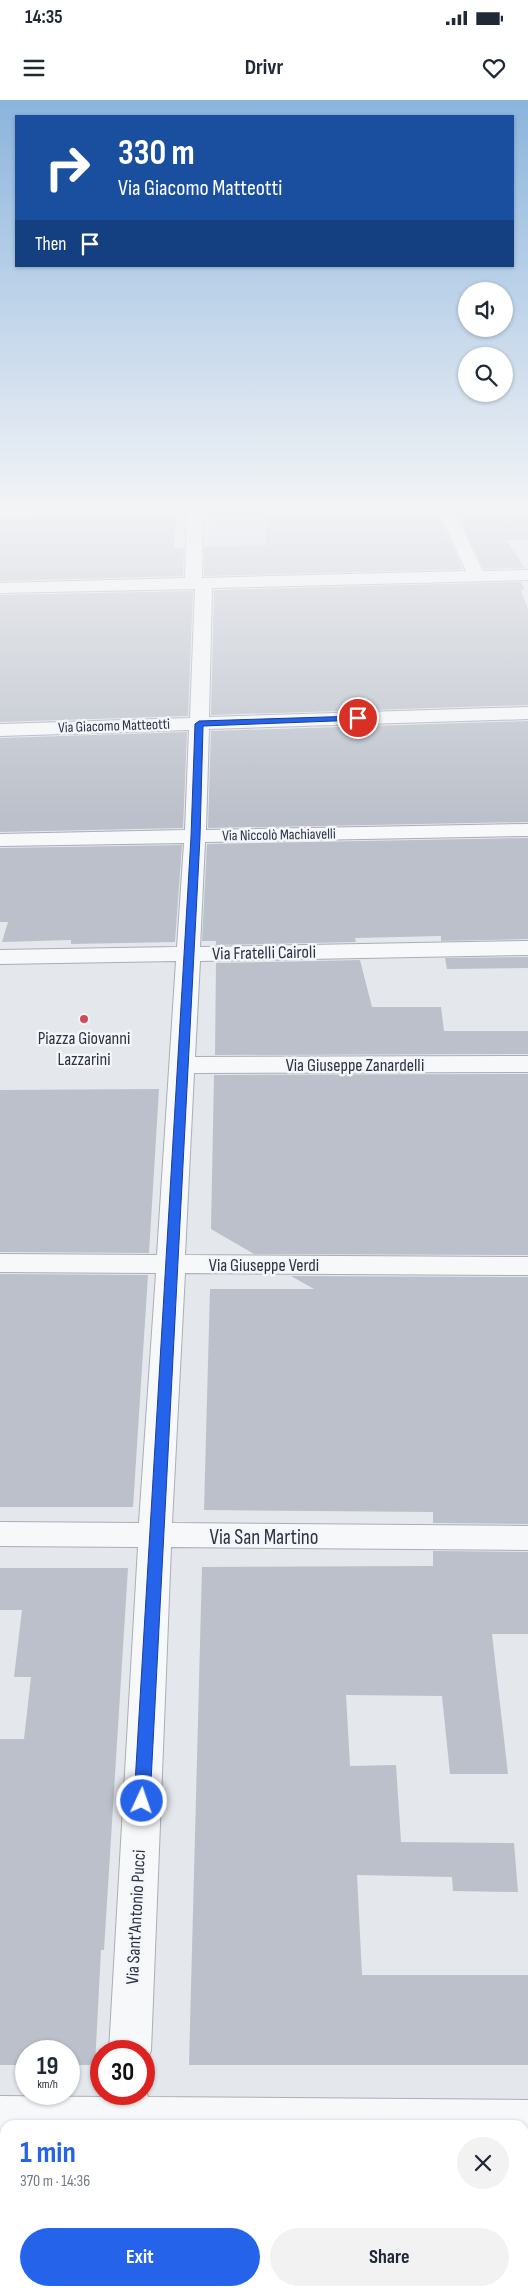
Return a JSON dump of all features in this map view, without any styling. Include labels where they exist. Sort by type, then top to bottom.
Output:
[{"type":"street","name":"Via Sant'Antonio Pucci","points":[[131,2040],[156,1536],[195,837],[199,724],[198,610]]},
{"type":"street","name":"Via Giacomo Matteotti","points":[[0,730],[528,713]]},
{"type":"street","name":"Via Niccolò Machiavelli","points":[[0,840],[528,830]]},
{"type":"street","name":"Via Fratelli Cairoli","points":[[0,957],[528,948]]},
{"type":"street","name":"Via Giuseppe Zanardelli","points":[[182,1065],[528,1064]]},
{"type":"street","name":"Via Giuseppe Verdi","points":[[0,1263],[528,1266]]},
{"type":"street","name":"Via San Martino","points":[[0,1534],[528,1538]]},
{"type":"street","points":[[0,2116],[126,2112],[528,2120]]},
{"type":"building","points":[[0,610],[192,610],[188,716],[0,722]]},
{"type":"building","points":[[214,610],[528,610],[528,705],[211,715]]},
{"type":"building","points":[[528,721],[528,822],[208,828],[211,731]]},
{"type":"building","points":[[187,732],[183,828],[0,832],[0,738]]},
{"type":"building","points":[[528,838],[528,939],[441,941],[441,936],[355,938],[356,942],[216,945],[216,941],[202,941],[207,844]]},
{"type":"building","points":[[182,845],[175,942],[71,944],[71,940],[2,942],[8,922],[0,922],[0,848]]},
{"type":"building","points":[[528,957],[528,968],[447,969],[445,958]]},
{"type":"building","points":[[360,960],[372,1007],[441,1007],[444,1031],[528,1031],[528,1054],[215,1055],[216,963]]},
{"type":"building","points":[[528,1074],[528,1255],[254,1254],[211,1229],[214,1075]]},
{"type":"building","points":[[159,1089],[149,1253],[0,1252],[0,1090]]},
{"type":"building","points":[[0,1274],[148,1275],[133,1507],[0,1507]]},
{"type":"building","points":[[291,1276],[528,1277],[528,1524],[433,1523],[433,1512],[204,1510],[210,1289],[314,1289]]},
{"type":"building","points":[[433,1551],[528,1552],[528,1634],[492,1634],[508,1774],[450,1774],[442,1696],[346,1695],[350,1766],[396,1765],[401,1842],[514,1843],[518,1892],[453,1891],[452,1877],[357,1875],[362,1975],[528,1975],[528,2065],[189,2065],[202,1567],[433,1566]]},
{"type":"building","points":[[0,1568],[128,1568],[104,1950],[101,1950],[96,2040],[90,2040],[90,2065],[80,2065],[80,2040],[15,2040],[15,2065],[0,2065],[0,1739],[24,1739],[31,1677],[14,1677],[22,1610],[0,1610]]},
{"type":"place","name":"Piazza Giovanni Lazzarini","points":[[84,1019]]},
{"type":"route","points":[[142,1801],[195,837],[199,724],[358,718]]}]
